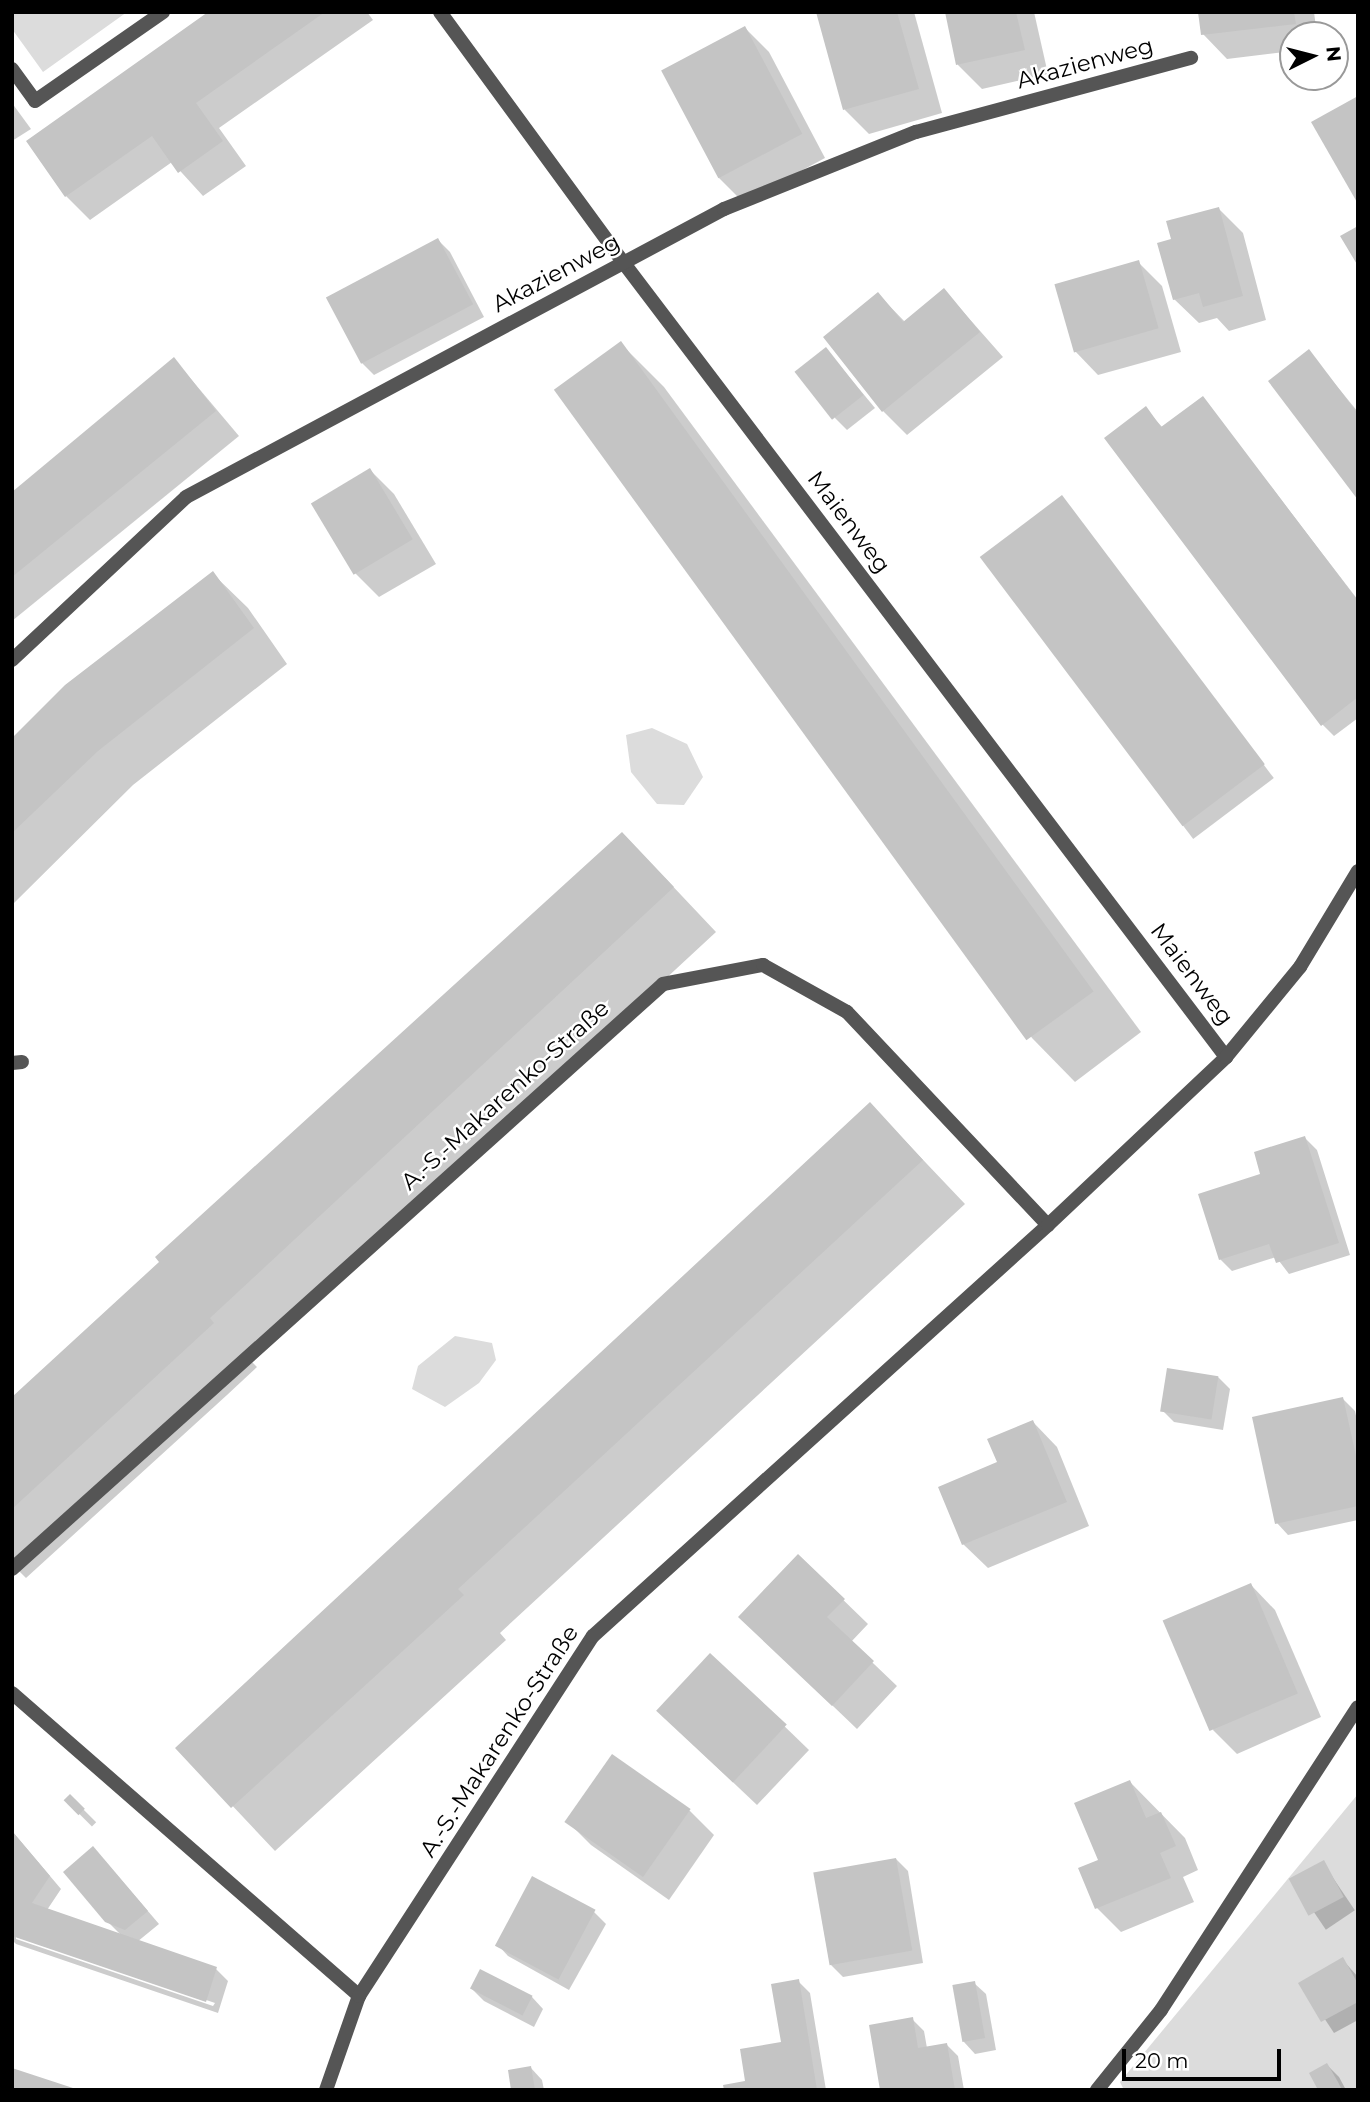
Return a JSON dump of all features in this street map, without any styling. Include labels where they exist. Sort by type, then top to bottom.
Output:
[{"type":"street","points":[[12,69],[35,101],[163,12]]},
{"type":"street","name":"Maienweg","points":[[440,12],[623,262],[1226,1057]]},
{"type":"street","name":"Akazienweg","points":[[12,660],[186,497],[724,209],[916,132],[1191,58]]},
{"type":"street","name":"A.-S.-Makarenko-Straße","points":[[326,2090],[359,1996],[593,1636],[1048,1225],[1226,1057],[1300,967],[1358,871]]},
{"type":"street","name":"A.-S.-Makarenko-Straße","points":[[12,1569],[663,984],[763,965],[847,1012],[1048,1225]]},
{"type":"street","points":[[12,1693],[359,1996]]},
{"type":"street","points":[[1097,2090],[1161,2011],[1358,1707]]},
{"type":"shaded area","points":[[12,12],[127,12],[43,72],[12,29]]},
{"type":"shaded area","points":[[652,728],[687,744],[703,777],[684,805],[657,804],[631,772],[626,735]]},
{"type":"shaded area","points":[[455,1336],[492,1343],[496,1360],[479,1383],[445,1407],[412,1389],[418,1366]]},
{"type":"shaded area","points":[[1358,1794],[1358,2090],[1124,2090],[1120,2082]]},
{"type":"building","points":[[208,12],[325,12],[196,103],[223,141],[178,173],[152,136],[65,197],[26,141]]},
{"type":"building","points":[[816,12],[897,12],[919,89],[843,110]]},
{"type":"building","points":[[945,12],[1016,12],[1025,50],[956,65]]},
{"type":"building","points":[[1198,12],[1294,12],[1296,21],[1279,21],[1279,26],[1201,35]]},
{"type":"building","points":[[745,26],[802,134],[718,178],[661,71]]},
{"type":"building","points":[[1358,96],[1358,204],[1311,122]]},
{"type":"building","points":[[1219,207],[1243,296],[1203,307],[1199,293],[1173,300],[1157,243],[1171,239],[1166,221]]},
{"type":"building","points":[[1358,226],[1358,266],[1340,236]]},
{"type":"building","points":[[438,238],[473,304],[361,364],[326,298]]},
{"type":"building","points":[[1139,260],[1159,328],[1074,353],[1054,284]]},
{"type":"building","points":[[944,288],[980,332],[882,412],[823,337],[878,292],[903,322]]},
{"type":"building","points":[[621,341],[1094,991],[1026,1040],[554,390]]},
{"type":"building","points":[[826,347],[864,395],[832,420],[794,372]]},
{"type":"building","points":[[1309,349],[1358,414],[1358,500],[1268,381]]},
{"type":"building","points":[[174,357],[216,411],[12,577],[12,492]]},
{"type":"building","points":[[1203,396],[1358,601],[1358,697],[1321,726],[1104,438],[1146,406],[1161,427]]},
{"type":"building","points":[[370,468],[413,539],[354,575],[311,504]]},
{"type":"building","points":[[1062,495],[1265,764],[1183,826],[980,557]]},
{"type":"building","points":[[213,571],[254,628],[98,751],[12,833],[12,738],[65,685]]},
{"type":"building","points":[[622,832],[674,887],[210,1318],[214,1323],[12,1509],[12,1397],[159,1262],[155,1257]]},
{"type":"building","points":[[870,1102],[923,1160],[458,1589],[464,1595],[231,1808],[175,1748]]},
{"type":"building","points":[[1305,1136],[1339,1243],[1276,1263],[1269,1244],[1219,1260],[1198,1194],[1260,1174],[1254,1152]]},
{"type":"building","points":[[1167,1368],[1218,1376],[1211,1420],[1160,1411]]},
{"type":"building","points":[[1343,1397],[1358,1465],[1358,1506],[1275,1524],[1252,1417]]},
{"type":"building","points":[[1033,1420],[1067,1502],[962,1545],[938,1487],[997,1462],[987,1439]]},
{"type":"building","points":[[798,1554],[845,1599],[827,1617],[874,1661],[832,1706],[738,1617]]},
{"type":"building","points":[[1251,1583],[1298,1693],[1210,1731],[1163,1621]]},
{"type":"building","points":[[710,1653],[787,1725],[733,1782],[656,1711]]},
{"type":"building","points":[[612,1754],[691,1809],[643,1877],[564,1822]]},
{"type":"building","points":[[1130,1780],[1146,1818],[1161,1812],[1176,1846],[1160,1853],[1171,1878],[1095,1909],[1078,1868],[1098,1860],[1074,1803]]},
{"type":"building","points":[[70,1794],[85,1809],[78,1815],[64,1800]]},
{"type":"building","points":[[12,1831],[50,1876],[32,1903],[217,1967],[206,2002],[12,1936]]},
{"type":"building","points":[[93,1846],[148,1911],[125,1930],[105,1922],[63,1872]]},
{"type":"building","points":[[896,1858],[912,1951],[830,1965],[813,1873]]},
{"type":"building","points":[[1324,1860],[1344,1897],[1308,1916],[1289,1879]]},
{"type":"building","points":[[532,1876],[596,1910],[558,1980],[495,1946]]},
{"type":"building","points":[[1343,1957],[1358,1984],[1358,2002],[1321,2022],[1298,1983]]},
{"type":"building","points":[[480,1969],[533,1996],[523,2015],[470,1989]]},
{"type":"building","points":[[799,1979],[817,2090],[724,2090],[723,2085],[745,2081],[740,2049],[781,2042],[771,1984]]},
{"type":"building","points":[[975,1981],[985,2038],[962,2042],[952,1985]]},
{"type":"building","points":[[913,2017],[918,2048],[947,2043],[955,2090],[880,2090],[869,2025]]},
{"type":"building","points":[[1327,2063],[1342,2090],[1318,2090],[1309,2073]]},
{"type":"building","points":[[531,2066],[535,2090],[511,2090],[508,2070]]},
{"type":"building","points":[[12,2068],[76,2089],[76,2090],[12,2090]]}]
